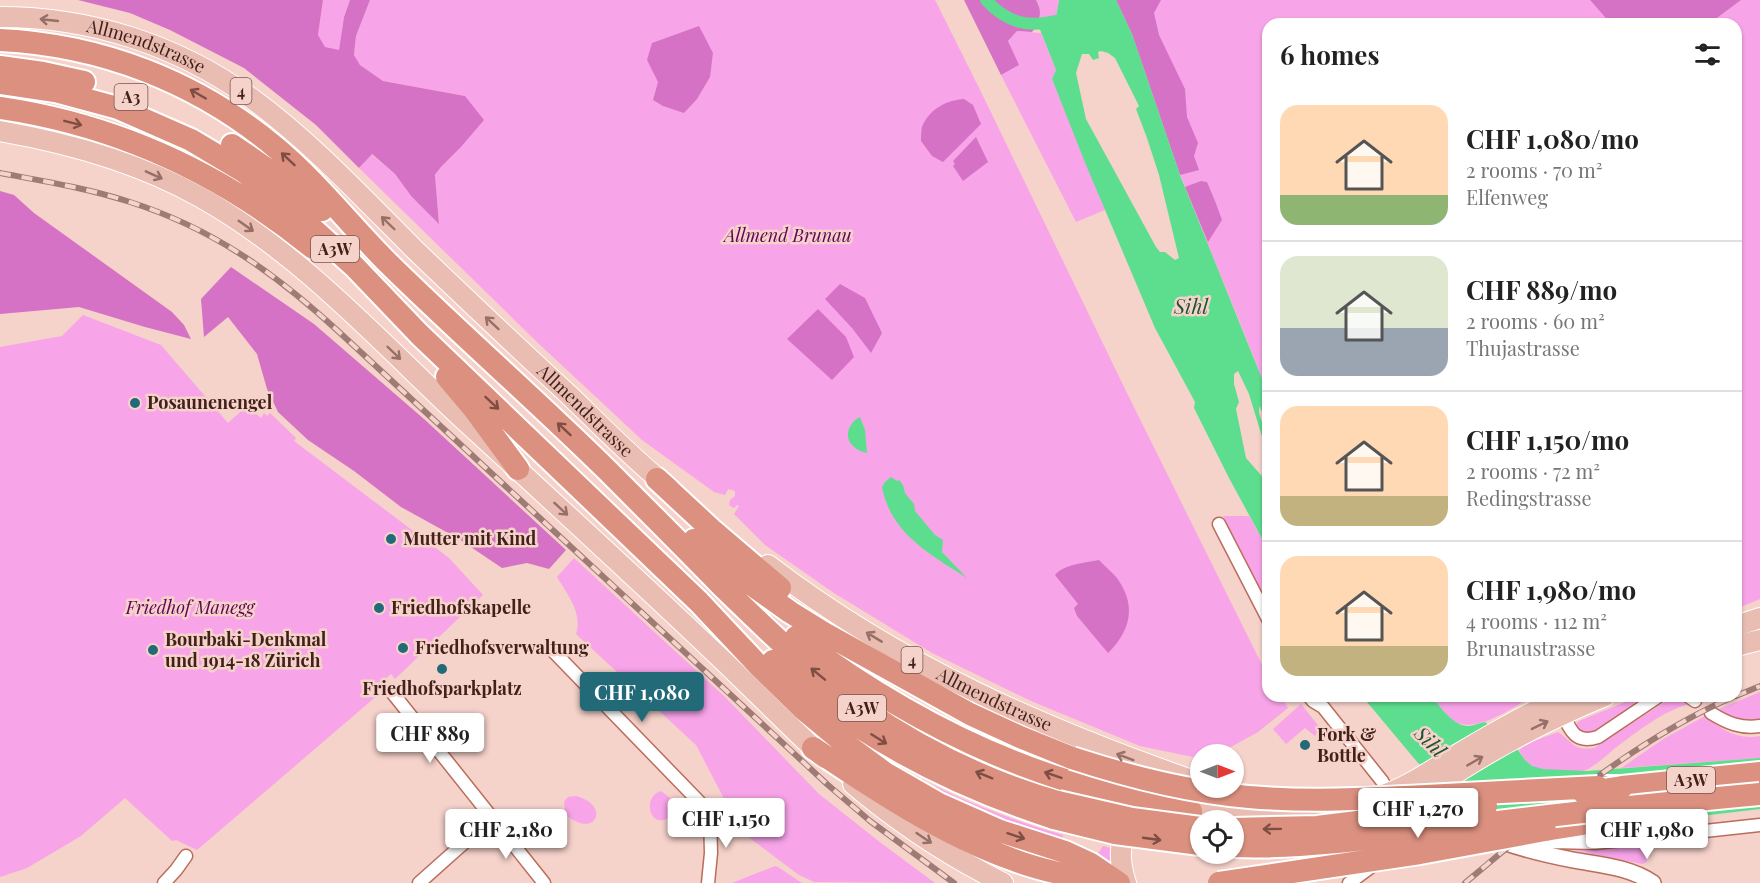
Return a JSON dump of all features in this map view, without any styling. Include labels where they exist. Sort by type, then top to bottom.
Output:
[{"type":"highway","name":"A3","points":[[0,40],[69,48],[132,64],[181,85],[219,107],[276,147],[387,262]]},
{"type":"highway","name":"A3","points":[[0,67],[44,73],[120,92],[200,127],[242,173],[286,182],[387,262]]},
{"type":"highway","name":"A3W","points":[[0,83],[55,91],[118,108],[163,126],[191,140],[283,202],[354,266],[419,334],[699,602],[804,687],[878,739],[923,765],[999,800],[1056,810],[1132,819],[1190,819]]},
{"type":"highway","name":"A3W","points":[[0,108],[50,117],[125,139],[197,171],[242,173]]},
{"type":"highway","name":"A3W","points":[[242,173],[273,217],[419,334]]},
{"type":"highway","name":"A3W","points":[[387,262],[606,470],[767,630],[813,671],[860,707],[945,757],[1056,810],[1115,833],[1190,843]]},
{"type":"highway","points":[[394,314],[474,409],[518,469]]},
{"type":"highway","points":[[606,470],[734,572],[824,633],[970,714],[1072,758],[1112,771],[1205,792],[1300,799],[1366,799],[1622,787]]},
{"type":"highway","points":[[657,479],[779,588],[869,658]]},
{"type":"highway","points":[[632,537],[702,620],[773,692],[863,771],[940,826]]},
{"type":"highway","points":[[700,563],[831,663],[885,697],[941,728],[996,754],[1061,779],[1190,817]]},
{"type":"highway","points":[[699,602],[802,708],[885,773],[932,800],[1000,831],[1091,864],[1119,883]]},
{"type":"highway","points":[[813,748],[898,804],[995,853],[1042,869],[1113,883]]},
{"type":"highway","name":"A3W","points":[[1244,829],[1288,829],[1349,824],[1622,787],[1760,773]]},
{"type":"highway","points":[[1219,883],[1420,853],[1760,794]]},
{"type":"highway","name":"A3W","points":[[1244,846],[1337,842],[1588,811],[1760,794]]},
{"type":"main road","name":"Allmendstrasse","points":[[0,17],[67,21],[121,33],[166,49],[214,74],[283,123],[657,479],[776,572],[857,627],[959,685],[1035,721],[1190,779]]},
{"type":"main road","points":[[0,131],[69,145],[119,161],[197,195],[269,242],[306,272],[518,469],[845,778],[899,821],[953,856],[1003,883]]},
{"type":"main road","points":[[1742,624],[1760,618]]},
{"type":"main road","points":[[1742,644],[1760,640]]},
{"type":"main road","points":[[1304,881],[1367,835],[1427,782],[1509,732],[1563,705]]},
{"type":"main road","points":[[1244,812],[1288,811],[1356,803],[1427,782]]},
{"type":"main road","points":[[1244,798],[1288,811],[1298,820],[1308,838],[1310,858],[1304,881]]},
{"type":"main road","points":[[1125,883],[1120,857],[1124,836],[1131,823],[1154,812],[1190,818]]},
{"type":"street","points":[[1219,524],[1262,607]]},
{"type":"street","points":[[554,652],[710,813],[711,853],[708,883]]},
{"type":"street","points":[[392,691],[544,883]]},
{"type":"street","points":[[1315,702],[1323,707],[1389,793]]},
{"type":"street","points":[[1563,705],[1573,734],[1581,739],[1589,740],[1598,737],[1650,702]]},
{"type":"street","points":[[1710,713],[1732,724],[1748,727],[1760,726]]},
{"type":"street","points":[[1427,782],[1440,806],[1467,830]]},
{"type":"street","points":[[418,883],[492,819]]},
{"type":"street","points":[[1367,835],[1410,821],[1433,824],[1467,830],[1527,850],[1624,870],[1642,876],[1653,883]]},
{"type":"street","points":[[1349,883],[1391,851],[1433,824]]},
{"type":"street","points":[[1527,850],[1535,844],[1552,842],[1605,843],[1760,825]]},
{"type":"street","points":[[164,883],[186,856]]},
{"type":"green space","points":[[323,0],[350,0],[344,17],[339,51],[324,47],[318,35]]},
{"type":"green space","name":"Allmend Brunau","points":[[370,0],[935,0],[1262,665],[1262,702],[1284,702],[1288,708],[1258,732],[1236,744],[1190,744],[1190,756],[1140,746],[1031,701],[932,653],[834,593],[765,545],[734,514],[739,506],[734,508],[729,505],[730,500],[735,496],[735,491],[728,489],[725,495],[714,492],[642,440],[537,342],[359,168],[371,154],[395,174],[411,196],[439,223],[435,176],[460,148],[465,96],[383,81],[360,65],[354,55],[356,36]]},
{"type":"green space","points":[[1036,0],[1059,0],[1056,18],[1050,21],[1040,21],[1039,5]]},
{"type":"green space","points":[[1116,0],[1590,0],[1606,18],[1262,18],[1262,379],[1191,203]]},
{"type":"green space","points":[[1741,0],[1760,0],[1760,599],[1742,606],[1742,18],[1717,18]]},
{"type":"green space","points":[[1017,31],[1041,33],[1056,70],[1052,79],[1105,210],[1076,222],[1001,75],[1018,65],[1008,41]]},
{"type":"green space","name":"Friedhof Manegg","points":[[83,315],[161,345],[228,423],[247,406],[261,418],[264,413],[267,416],[270,413],[296,438],[294,441],[449,558],[483,595],[395,679],[391,674],[375,688],[379,694],[197,850],[176,840],[172,841],[125,798],[81,836],[27,868],[0,877],[0,347],[62,336]]},
{"type":"green space","points":[[1223,516],[1249,516],[1262,539],[1262,598]]},
{"type":"green space","points":[[574,558],[725,697],[819,794],[935,883],[814,882],[799,875],[735,827],[731,821],[730,810],[696,745],[576,634],[578,626],[576,611],[557,577]]},
{"type":"green space","points":[[1760,692],[1760,719],[1738,720],[1729,717],[1719,709],[1742,702],[1742,699]]},
{"type":"green space","points":[[1436,702],[1522,702],[1494,718],[1473,725],[1454,721]]},
{"type":"green space","points":[[1625,702],[1640,702],[1595,732],[1587,733],[1577,728],[1579,721]]},
{"type":"green space","points":[[1665,702],[1689,704],[1650,723],[1584,771],[1545,770],[1534,767],[1527,762],[1519,750],[1531,742],[1558,732],[1577,747],[1594,748]]},
{"type":"green space","points":[[1301,704],[1321,729],[1315,736],[1305,728],[1286,744],[1273,729]]},
{"type":"green space","points":[[1705,716],[1730,733],[1744,737],[1760,736],[1760,758],[1621,768],[1665,738]]},
{"type":"green space","points":[[847,736],[902,769],[960,798],[1063,835],[1063,841],[1097,855],[1103,846],[1113,849],[1118,873],[970,811],[916,784]]},
{"type":"green space","points":[[661,791],[670,798],[672,807],[666,819],[658,820],[651,813],[650,803],[652,798]]},
{"type":"green space","points":[[576,796],[587,800],[594,806],[596,813],[591,823],[584,824],[565,814],[564,802],[568,797]]},
{"type":"green space","points":[[1645,842],[1647,862],[1642,864],[1559,847]]},
{"type":"green space","points":[[775,866],[802,883],[732,883]]},
{"type":"shaded area","points":[[78,0],[323,0],[318,35],[325,47],[339,50],[344,17],[350,0],[370,0],[356,36],[354,55],[360,65],[383,81],[465,96],[484,120],[435,175],[439,224],[411,196],[395,174],[372,154],[359,168],[316,125],[244,68],[170,30],[130,13]]},
{"type":"shaded area","points":[[964,0],[1036,0],[1040,12],[1035,28],[1032,32],[1017,31],[1008,41],[1019,65],[1001,75]]},
{"type":"shaded area","points":[[1116,0],[1161,0],[1154,13],[1159,35],[1185,89],[1187,117],[1198,143],[1194,156],[1199,170],[1180,175],[1132,34]]},
{"type":"shaded area","points":[[1590,0],[1741,0],[1717,18],[1606,18]]},
{"type":"shaded area","points":[[699,26],[713,53],[710,77],[697,99],[684,113],[653,100],[658,82],[647,60],[652,43]]},
{"type":"shaded area","points":[[964,99],[973,105],[981,124],[943,162],[932,156],[921,141],[922,127],[934,110],[951,101]]},
{"type":"shaded area","points":[[976,137],[988,162],[963,181],[953,166],[955,164],[953,161]]},
{"type":"shaded area","points":[[1201,181],[1207,182],[1222,220],[1208,242],[1185,187]]},
{"type":"shaded area","points":[[0,191],[14,195],[34,213],[172,312],[184,325],[191,339],[79,307],[0,314]]},
{"type":"shaded area","points":[[231,267],[314,324],[424,419],[566,550],[549,569],[527,563],[502,568],[459,539],[401,507],[308,440],[278,412],[267,389],[257,354],[228,317],[204,337],[201,299]]},
{"type":"shaded area","points":[[840,284],[865,298],[882,333],[871,353],[825,299]]},
{"type":"shaded area","points":[[818,309],[846,337],[854,357],[832,380],[787,339]]},
{"type":"shaded area","points":[[1099,560],[1115,575],[1125,591],[1129,610],[1121,637],[1108,653],[1077,616],[1074,608],[1078,604],[1055,575],[1069,566]]},
{"type":"water","name":"Sihl","points":[[1059,0],[1116,0],[1132,34],[1180,175],[1262,379],[1262,412],[1259,406],[1259,413],[1262,437],[1249,394],[1238,371],[1234,374],[1239,402],[1236,409],[1246,458],[1262,476],[1262,539],[1194,408],[1195,402],[1155,328],[1052,79],[1056,70],[1039,27],[1056,18]],"holes":[[[1101,51],[1115,58],[1139,106],[1136,109],[1159,175],[1179,258],[1175,260],[1165,252],[1160,252],[1156,247],[1086,119],[1076,73],[1082,54],[1089,54],[1093,60],[1099,58],[1098,52]]]},
{"type":"water","points":[[860,417],[865,430],[867,453],[860,451],[848,438],[850,426]]},
{"type":"water","points":[[891,477],[899,480],[903,485],[905,493],[914,504],[915,511],[935,535],[943,540],[942,552],[967,578],[926,551],[903,530],[894,518],[882,487]]},
{"type":"water","points":[[1367,702],[1436,702],[1458,723],[1470,726],[1485,722],[1518,750],[1532,766],[1543,769],[1587,771],[1760,758],[1760,809],[1634,824],[1489,811],[1418,763]]},
{"type":"waterway","points":[[986,0],[1002,14],[1020,22],[1038,24],[1060,20]]},
{"type":"railway","points":[[0,173],[98,193],[160,213],[215,239],[266,272],[338,331],[828,785],[870,821],[954,883]]},
{"type":"railway","points":[[1742,694],[1760,686]]},
{"type":"railway","points":[[1465,883],[1528,830],[1627,756],[1662,734],[1723,702]]},
{"type":"place","name":"Posaunenengel","points":[[135,403]]},
{"type":"place","name":"Mutter mit Kind","points":[[391,539]]},
{"type":"place","name":"Friedhofskapelle","points":[[379,608]]},
{"type":"place","name":"Friedhofsverwaltung","points":[[403,648]]},
{"type":"place","name":"Bourbaki-Denkmal und 1914-18 Zürich","points":[[153,650]]},
{"type":"place","name":"Friedhofsparkplatz","points":[[442,669]]},
{"type":"place","name":"Fork & Bottle","points":[[1305,745]]}]
